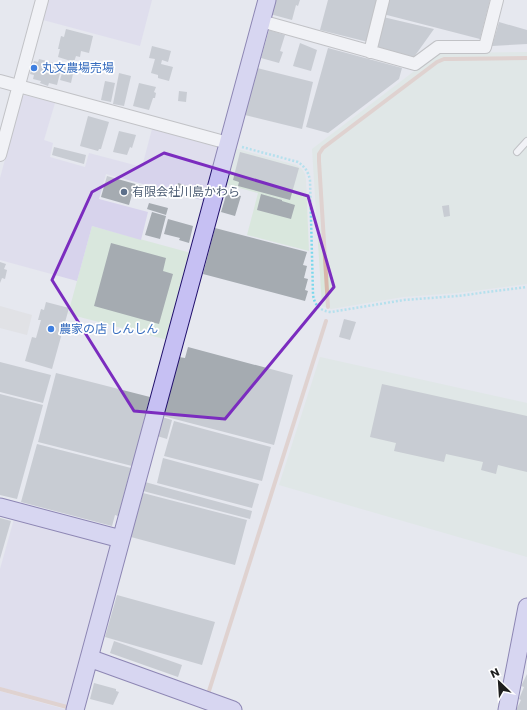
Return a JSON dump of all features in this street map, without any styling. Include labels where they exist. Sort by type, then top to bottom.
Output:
[{"type":"street","points":[[0,155],[42,0]]},
{"type":"street","points":[[75,710],[267,0]]},
{"type":"street","points":[[370,52],[383,0]]},
{"type":"street","points":[[261,22],[415,64],[438,47],[485,47],[497,0]]},
{"type":"street","points":[[0,81],[228,143]]},
{"type":"street","points":[[0,507],[121,539]]},
{"type":"street","points":[[507,710],[522,664],[527,607]]},
{"type":"street","points":[[89,658],[210,706],[233,710]]},
{"type":"lane","points":[[517,152],[527,141]]},
{"type":"path","points":[[228,143],[298,162],[304,166],[308,172],[310,180],[313,294],[314,300],[320,309],[331,312],[404,300],[457,296],[527,287]]},
{"type":"highlighted area","points":[[164,153],[308,196],[334,287],[225,419],[134,411],[52,280],[92,192]]},
{"type":"shaded area","points":[[48,0],[152,0],[140,46],[43,20]]},
{"type":"shaded area","points":[[527,52],[527,284],[457,293],[403,297],[331,309],[322,306],[312,149],[438,53]]},
{"type":"shaded area","points":[[25,95],[55,103],[44,140],[53,143],[50,157],[85,167],[89,153],[142,167],[152,129],[217,147],[219,150],[205,201],[106,174],[99,199],[148,212],[141,240],[92,226],[77,281],[0,260],[0,178],[22,96]]},
{"type":"shaded area","points":[[234,148],[296,165],[302,169],[306,180],[309,251],[247,235],[258,193],[225,184]]},
{"type":"shaded area","points":[[92,226],[191,253],[168,340],[68,314]]},
{"type":"shaded area","points":[[0,306],[32,315],[27,335],[0,328]]},
{"type":"shaded area","points":[[320,357],[527,403],[527,557],[279,485]]},
{"type":"shaded area","points":[[14,519],[109,544],[112,548],[69,706],[0,687],[0,569]]},
{"type":"shaded area","points":[[0,691],[68,710],[0,710]]},
{"type":"building","points":[[274,0],[300,0],[298,6],[296,5],[292,20],[270,14]]},
{"type":"building","points":[[328,0],[378,0],[368,42],[320,30]]},
{"type":"building","points":[[387,0],[490,0],[480,39],[383,14]]},
{"type":"building","points":[[383,17],[434,29],[414,57],[375,47]]},
{"type":"building","points":[[499,22],[527,30],[527,44],[492,46]]},
{"type":"building","points":[[66,29],[93,36],[89,53],[81,51],[80,57],[76,56],[74,62],[58,57],[61,36],[64,37]]},
{"type":"building","points":[[269,30],[285,35],[280,51],[283,52],[279,63],[261,58]]},
{"type":"building","points":[[300,43],[317,50],[311,71],[293,66]]},
{"type":"building","points":[[152,46],[171,51],[168,62],[162,60],[161,64],[173,67],[169,81],[158,78],[158,75],[151,73],[155,59],[149,58]]},
{"type":"building","points":[[328,48],[402,68],[399,79],[328,133],[306,127]]},
{"type":"building","points":[[39,59],[62,65],[57,85],[49,83],[48,86],[40,83],[41,81],[33,79],[34,75],[30,74],[34,61],[38,62]]},
{"type":"building","points":[[64,66],[74,69],[71,83],[60,80]]},
{"type":"building","points":[[257,68],[313,82],[302,129],[245,115]]},
{"type":"building","points":[[119,73],[131,76],[124,106],[113,104]]},
{"type":"building","points":[[105,81],[115,83],[111,102],[101,100]]},
{"type":"building","points":[[139,83],[156,87],[154,92],[156,93],[155,98],[153,98],[149,110],[133,106]]},
{"type":"building","points":[[179,91],[187,92],[186,102],[178,101]]},
{"type":"building","points":[[88,116],[109,122],[101,149],[98,151],[80,146]]},
{"type":"building","points":[[119,131],[136,135],[132,148],[130,147],[127,155],[113,152]]},
{"type":"building","points":[[54,147],[86,155],[84,164],[52,155]]},
{"type":"building","points":[[240,152],[299,168],[290,200],[238,186],[239,182],[233,180]]},
{"type":"building","points":[[107,176],[146,187],[144,194],[133,191],[129,205],[101,197]]},
{"type":"building","points":[[178,183],[195,188],[193,196],[176,191]]},
{"type":"building","points":[[227,192],[241,196],[235,216],[221,212]]},
{"type":"building","points":[[261,194],[295,205],[291,219],[257,210]]},
{"type":"building","points":[[149,203],[168,208],[166,215],[147,209]]},
{"type":"building","points":[[449,205],[450,216],[444,217],[442,206]]},
{"type":"building","points":[[152,212],[166,216],[160,239],[145,235]]},
{"type":"building","points":[[168,219],[193,226],[189,243],[179,240],[180,238],[164,234]]},
{"type":"building","points":[[215,228],[307,252],[303,265],[307,266],[304,278],[308,279],[305,290],[308,291],[305,301],[203,274]]},
{"type":"building","points":[[111,243],[166,258],[163,271],[173,274],[159,324],[94,306]]},
{"type":"building","points":[[0,262],[6,264],[4,269],[7,270],[5,279],[2,278],[0,283]]},
{"type":"building","name":"農家の店 しんしん","points":[[46,302],[69,308],[52,369],[25,361],[32,337],[36,338],[41,320],[38,320],[41,309],[44,310]]},
{"type":"building","points":[[344,319],[356,322],[350,340],[339,337]]},
{"type":"building","points":[[188,347],[293,375],[274,445],[163,416],[179,357],[185,358]]},
{"type":"building","points":[[0,362],[51,375],[43,403],[0,392]]},
{"type":"building","points":[[56,373],[150,397],[132,466],[38,442]]},
{"type":"building","points":[[382,384],[527,416],[527,472],[498,465],[496,474],[481,470],[483,462],[446,454],[444,462],[394,451],[396,443],[370,437]]},
{"type":"building","points":[[0,394],[43,405],[17,499],[0,495]]},
{"type":"building","points":[[162,417],[172,420],[167,439],[157,436]]},
{"type":"building","points":[[174,421],[271,447],[262,481],[164,456]]},
{"type":"building","points":[[37,444],[131,468],[118,516],[115,515],[112,526],[21,502]]},
{"type":"building","points":[[163,458],[259,484],[252,508],[157,483]]},
{"type":"building","points":[[145,482],[252,511],[250,519],[143,491]]},
{"type":"building","points":[[143,493],[247,520],[235,565],[131,537]]},
{"type":"building","points":[[0,518],[11,521],[0,559]]},
{"type":"building","points":[[117,595],[215,622],[202,665],[105,637]]},
{"type":"building","points":[[114,641],[182,665],[178,677],[110,653]]},
{"type":"building","points":[[527,674],[527,710],[516,710],[521,700],[519,699],[524,687],[521,686]]},
{"type":"building","points":[[94,683],[116,689],[116,691],[119,692],[113,705],[90,699]]},
{"type":"waterway","points":[[328,307],[319,161],[319,154],[323,148],[437,62],[444,59],[527,58]]},
{"type":"waterway","points":[[209,691],[326,321]]},
{"type":"waterway","points":[[0,689],[67,707]]},
{"type":"place","name":"丸文農場売場","points":[[34,68]]},
{"type":"place","name":"有限会社川島かわら","points":[[124,192]]},
{"type":"place","name":"農家の店 しんしん","points":[[51,329]]}]
